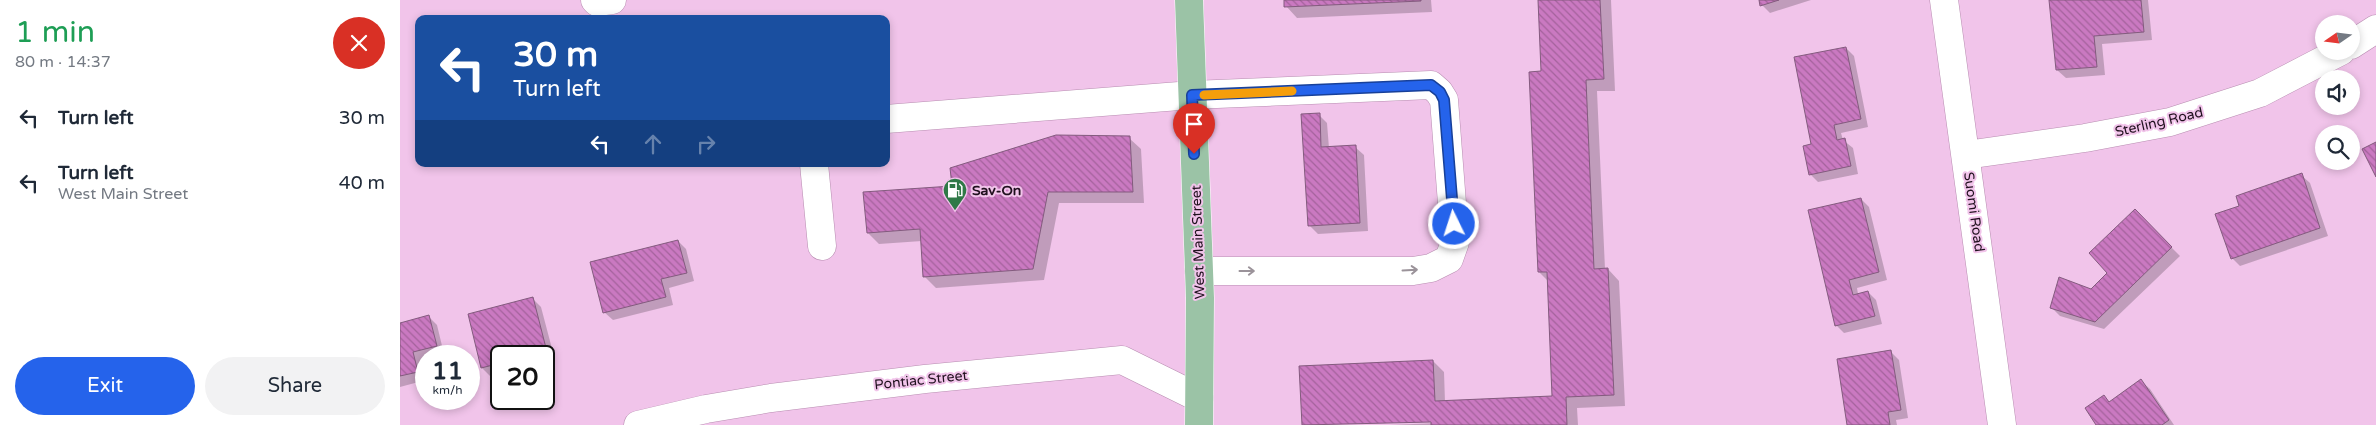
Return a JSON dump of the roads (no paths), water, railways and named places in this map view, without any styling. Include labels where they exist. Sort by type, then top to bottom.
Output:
[{"type":"main road","name":"West Main Street","points":[[1189,0],[1199,271],[1199,425]]},
{"type":"street","points":[[595,0],[597,2],[612,0]]},
{"type":"street","name":"Suomi Road","points":[[1944,0],[2002,425]]},
{"type":"street","points":[[2360,39],[2376,29]]},
{"type":"street","name":"Sterling Road","points":[[1966,155],[2085,138],[2170,122],[2260,93],[2324,60]]},
{"type":"street","points":[[890,119],[1192,95],[1431,85],[1440,92],[1444,100],[1455,242],[1449,259],[1431,268],[1413,271],[1199,271]]},
{"type":"street","points":[[814,167],[822,246]]},
{"type":"street","name":"Pontiac Street","points":[[638,425],[706,408],[780,397],[924,379],[1122,360],[1199,398]]},
{"type":"place","name":"Sav-On","points":[[955,211]]}]
